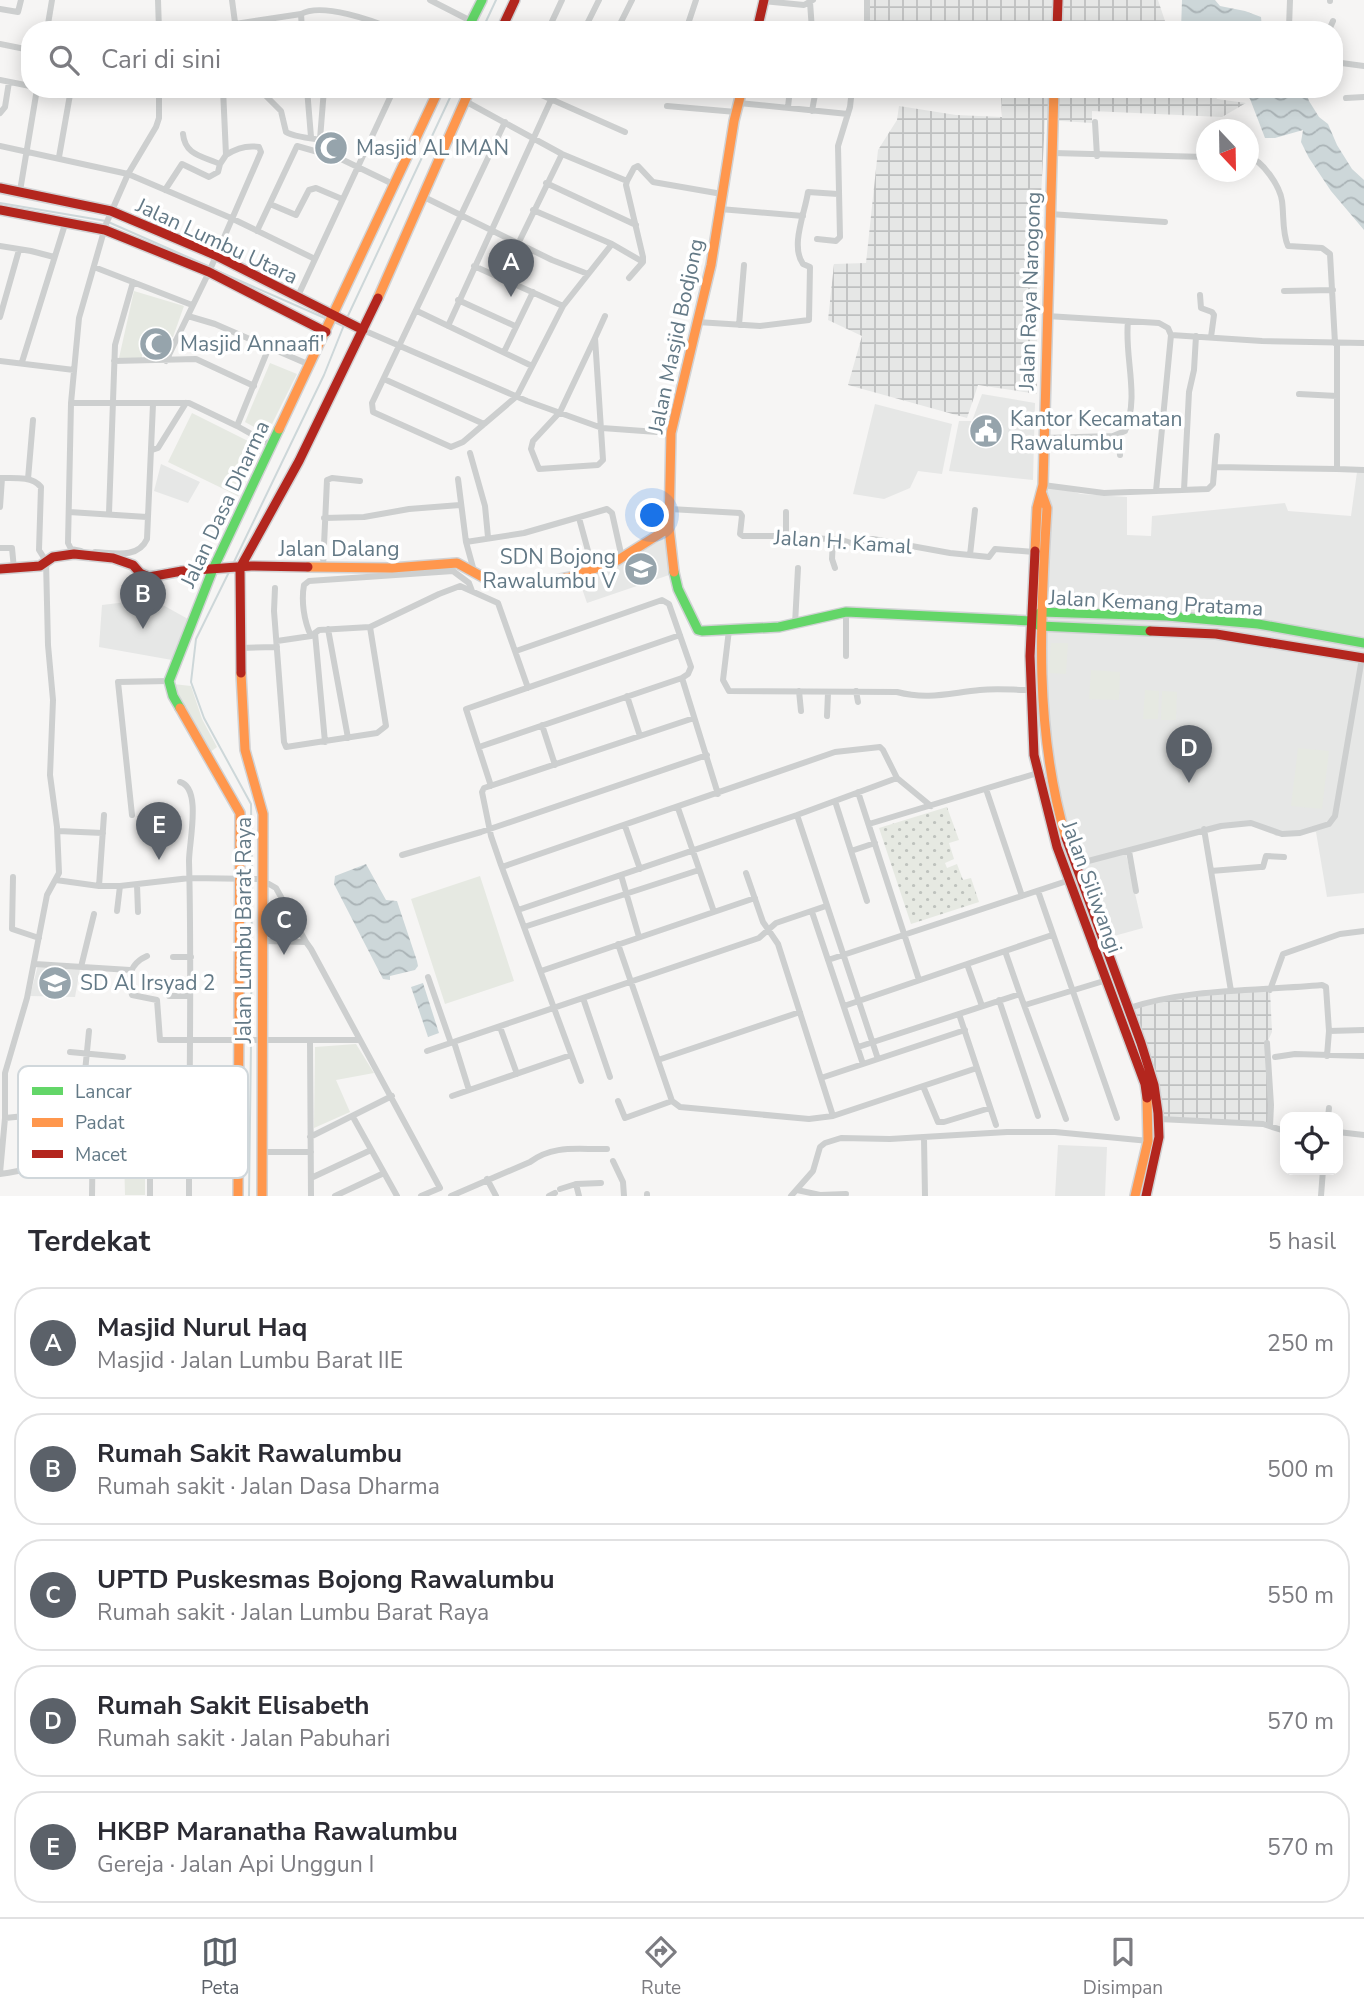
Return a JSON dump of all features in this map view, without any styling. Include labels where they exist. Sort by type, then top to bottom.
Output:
[{"type":"street","points":[[0,9],[18,12],[21,0]]},
{"type":"street","points":[[48,21],[52,0]]},
{"type":"street","points":[[158,0],[159,21]]},
{"type":"street","points":[[232,0],[235,21]]},
{"type":"street","points":[[471,21],[482,0]]},
{"type":"street","points":[[505,21],[515,0]]},
{"type":"street","points":[[552,21],[562,0]]},
{"type":"street","points":[[588,21],[599,0]]},
{"type":"street","points":[[622,21],[632,0]]},
{"type":"street","points":[[689,21],[696,0]]},
{"type":"street","points":[[867,0],[867,21]]},
{"type":"street","points":[[1057,21],[1058,0]]},
{"type":"street","points":[[1289,21],[1290,0]]},
{"type":"street","points":[[433,1],[463,21]]},
{"type":"street","points":[[759,21],[764,1],[804,5],[811,1],[812,21]]},
{"type":"street","points":[[266,21],[310,10],[343,13],[372,21]]},
{"type":"street","points":[[301,14],[301,21]]},
{"type":"street","points":[[0,44],[21,48]]},
{"type":"street","points":[[1343,63],[1364,66]]},
{"type":"street","points":[[0,80],[21,84]]},
{"type":"street","points":[[0,113],[5,107],[9,82]]},
{"type":"street","points":[[1346,99],[1364,97]]},
{"type":"street","points":[[20,191],[35,98]]},
{"type":"street","points":[[59,157],[69,98]]},
{"type":"street","points":[[153,404],[147,539],[138,552],[71,549],[68,543],[71,403],[79,318],[105,227],[128,174],[156,127],[159,98]]},
{"type":"street","points":[[223,98],[226,155]]},
{"type":"street","points":[[269,98],[281,111],[286,132],[291,136],[311,137],[341,144],[339,158]]},
{"type":"street","points":[[308,98],[311,137]]},
{"type":"street","points":[[320,139],[323,98]]},
{"type":"street","points":[[296,298],[390,98]]},
{"type":"street","name":"Jalan Dasa Dharma","points":[[169,681],[271,446],[332,322],[435,98]]},
{"type":"street","name":"Jalan Lumbu Barat Raya","points":[[262,1196],[258,1040],[263,814],[245,750],[237,568],[299,461],[424,197],[466,98]]},
{"type":"street","points":[[542,98],[625,132]]},
{"type":"street","points":[[448,326],[552,98]]},
{"type":"street","name":"Jalan Masjid Bodjong","points":[[740,98],[711,265],[671,433],[669,528],[675,578],[696,627],[702,631],[779,627],[846,612],[1036,623]]},
{"type":"street","points":[[788,107],[789,98]]},
{"type":"street","points":[[812,111],[814,98]]},
{"type":"street","points":[[817,239],[836,241],[840,238],[838,146],[851,98]]},
{"type":"street","name":"Jalan Raya Narogong","points":[[1038,582],[1034,552],[1037,508],[1042,490],[1054,98]]},
{"type":"street","points":[[464,101],[562,154],[627,181]]},
{"type":"street","points":[[667,106],[788,107],[848,114]]},
{"type":"street","points":[[505,122],[372,403],[373,412],[453,448],[517,396],[563,306],[612,244]]},
{"type":"street","points":[[1096,122],[1097,156]]},
{"type":"street","points":[[183,134],[184,144],[189,150],[219,164]]},
{"type":"street","points":[[0,146],[128,174],[231,218],[315,259]]},
{"type":"street","points":[[166,361],[261,152],[259,147],[252,146],[232,151],[219,164],[218,172],[209,177],[182,164]]},
{"type":"street","points":[[257,231],[297,146],[339,158],[395,185]]},
{"type":"street","points":[[164,190],[189,150]]},
{"type":"street","points":[[1053,153],[1196,157]]},
{"type":"street","points":[[518,244],[562,154]]},
{"type":"street","points":[[1259,163],[1280,194],[1287,246],[1322,248],[1331,254],[1338,396],[1337,468]]},
{"type":"street","points":[[643,262],[626,185],[634,168],[638,166],[653,182],[722,194]]},
{"type":"street","points":[[546,183],[636,225]]},
{"type":"street","name":"Jalan Lumbu Utara","points":[[0,188],[111,213],[214,257],[296,298],[332,322]]},
{"type":"street","points":[[270,204],[296,215],[309,190],[316,188],[342,200]]},
{"type":"street","points":[[697,322],[768,326],[810,319],[810,267],[803,264],[799,255],[808,192],[838,194]]},
{"type":"street","points":[[424,197],[518,244],[588,274]]},
{"type":"street","points":[[720,209],[803,216]]},
{"type":"street","name":"Jalan Lumbu Utara","points":[[0,210],[105,227],[332,322]]},
{"type":"street","points":[[533,210],[612,244],[643,262]]},
{"type":"street","points":[[1050,214],[1165,222]]},
{"type":"street","points":[[22,362],[66,221]]},
{"type":"street","points":[[0,246],[54,257]]},
{"type":"street","points":[[0,317],[19,250]]},
{"type":"street","points":[[629,278],[643,262]]},
{"type":"street","points":[[739,325],[744,265]]},
{"type":"street","points":[[474,266],[563,306]]},
{"type":"street","points":[[94,267],[192,305]]},
{"type":"street","points":[[0,280],[11,282]]},
{"type":"street","points":[[108,513],[114,361],[119,327],[133,282]]},
{"type":"street","points":[[1284,291],[1333,290]]},
{"type":"street","points":[[503,352],[533,292]]},
{"type":"street","points":[[1200,295],[1201,308],[1214,315],[1211,337]]},
{"type":"street","points":[[458,300],[515,326]]},
{"type":"street","points":[[417,311],[532,366]]},
{"type":"street","points":[[188,316],[215,324],[310,365]]},
{"type":"street","points":[[595,338],[602,428],[601,463],[541,470],[536,467],[531,449],[533,441],[560,412],[605,316]]},
{"type":"street","points":[[1047,316],[1162,324],[1168,328],[1171,335],[1156,491]]},
{"type":"street","points":[[1043,438],[1118,435],[1127,427],[1132,404],[1126,334],[1128,321]]},
{"type":"street","points":[[332,322],[361,328],[527,401],[602,428],[671,433]]},
{"type":"street","points":[[1171,335],[1364,343]]},
{"type":"street","points":[[1184,490],[1189,392],[1194,370],[1196,336]]},
{"type":"street","points":[[237,426],[269,347]]},
{"type":"street","points":[[114,361],[166,361],[187,357],[254,386]]},
{"type":"street","points":[[0,361],[74,370]]},
{"type":"street","points":[[384,379],[484,424]]},
{"type":"street","points":[[1299,394],[1338,396]]},
{"type":"street","points":[[71,403],[186,403],[237,426],[271,446]]},
{"type":"street","points":[[152,450],[158,448],[186,403]]},
{"type":"street","points":[[28,479],[33,421]]},
{"type":"street","points":[[1118,435],[1120,455]]},
{"type":"street","points":[[1042,490],[1064,486],[1104,493],[1212,487],[1217,436]]},
{"type":"street","points":[[470,453],[485,506],[488,537]]},
{"type":"street","points":[[1216,467],[1364,470]]},
{"type":"street","points":[[0,507],[1,478],[28,479],[41,487],[39,550],[46,561],[48,645],[53,700],[50,775],[58,831],[59,865],[56,880],[47,895],[35,964],[2,1088],[1,1174],[6,1177],[18,1174]]},
{"type":"street","points":[[323,567],[327,480],[332,478],[360,481]]},
{"type":"street","points":[[458,479],[466,542],[476,576]]},
{"type":"street","name":"Jalan Raya Narogong","points":[[1038,582],[1047,508],[1042,490]]},
{"type":"street","points":[[324,518],[364,517],[409,509],[460,505]]},
{"type":"street","points":[[466,542],[524,533],[604,509],[610,510],[622,558]]},
{"type":"street","name":"Jalan H. Kamal","points":[[670,509],[739,513],[742,516],[741,536],[786,536],[854,544],[873,540],[890,541],[950,553],[989,557],[995,549],[1034,552]]},
{"type":"street","points":[[970,555],[975,510]]},
{"type":"street","points":[[69,512],[147,517]]},
{"type":"street","points":[[786,512],[786,536]]},
{"type":"street","points":[[579,518],[593,569]]},
{"type":"street","name":"Jalan Dalang","points":[[0,569],[40,566],[53,557],[74,554],[113,558],[133,565],[140,573],[149,577],[178,571],[218,568],[392,568],[457,563],[467,565],[476,576],[485,580],[552,583],[622,558],[669,528]]},
{"type":"street","points":[[833,540],[832,559],[835,568]]},
{"type":"street","points":[[0,548],[12,548],[14,569]]},
{"type":"street","points":[[795,624],[798,568]]},
{"type":"street","points":[[325,742],[313,634],[307,626],[304,586],[309,582],[453,572],[469,583],[472,591]]},
{"type":"street","points":[[1038,582],[1041,612]]},
{"type":"street","name":"Jalan Siliwangi","points":[[1038,582],[1030,690],[1033,747],[1057,848],[1073,878],[1129,1009],[1154,1081],[1158,1119],[1157,1151],[1146,1196]]},
{"type":"street","points":[[240,648],[277,644],[328,629],[370,627],[460,586],[498,603],[528,688]]},
{"type":"street","points":[[275,588],[285,745],[292,748],[377,733],[386,726],[370,627]]},
{"type":"street","points":[[478,747],[682,678],[688,674],[691,667],[669,604],[662,600],[516,651]]},
{"type":"street","points":[[846,612],[846,656]]},
{"type":"street","name":"Jalan Kemang Pratama","points":[[1363,658],[1216,634],[1036,623],[1041,612],[1167,616],[1271,625],[1364,643]]},
{"type":"street","points":[[1054,612],[1054,626]]},
{"type":"street","points":[[1110,628],[1111,614]]},
{"type":"street","points":[[1167,616],[1167,631]]},
{"type":"street","name":"Jalan Siliwangi","points":[[1036,623],[1050,771],[1073,865],[1073,878],[1145,1084],[1151,1113],[1149,1141],[1135,1196]]},
{"type":"street","points":[[1269,641],[1271,625]]},
{"type":"street","points":[[328,629],[348,738]]},
{"type":"street","points":[[729,630],[723,680],[729,691],[897,692],[932,697],[978,690],[1030,690]]},
{"type":"street","points":[[1307,648],[1309,633]]},
{"type":"street","points":[[491,786],[466,709],[680,635]]},
{"type":"street","points":[[1073,865],[1204,829],[1251,823],[1282,834],[1300,833],[1319,829],[1333,820],[1363,658]]},
{"type":"street","points":[[682,678],[718,794]]},
{"type":"street","points":[[132,815],[118,682],[169,681],[178,705],[240,813],[240,1066]]},
{"type":"street","points":[[799,691],[801,711]]},
{"type":"street","points":[[856,691],[858,702]]},
{"type":"street","points":[[827,716],[828,693]]},
{"type":"street","points":[[627,696],[640,736]]},
{"type":"street","points":[[581,1081],[502,867],[482,792],[484,788],[694,718]]},
{"type":"street","points":[[542,725],[555,765]]},
{"type":"street","points":[[502,867],[835,752],[880,747],[897,778],[931,806]]},
{"type":"street","points":[[402,855],[490,829],[707,755]]},
{"type":"street","points":[[869,824],[1038,772],[1050,771]]},
{"type":"street","points":[[518,910],[897,778]]},
{"type":"street","points":[[180,782],[189,787],[193,798],[189,849],[189,1066]]},
{"type":"street","points":[[986,789],[1022,897]]},
{"type":"street","points":[[858,792],[919,980]]},
{"type":"street","points":[[835,801],[867,901]]},
{"type":"street","points":[[678,808],[714,912]]},
{"type":"street","points":[[99,886],[104,815]]},
{"type":"street","points":[[797,815],[877,1059]]},
{"type":"street","points":[[625,826],[639,869]]},
{"type":"street","points":[[1204,829],[1231,991]]},
{"type":"street","points":[[58,831],[103,833]]},
{"type":"street","points":[[851,851],[874,843]]},
{"type":"street","points":[[1129,851],[1136,891]]},
{"type":"street","points":[[1211,871],[1260,867],[1264,865],[1266,856],[1284,857]]},
{"type":"street","points":[[524,927],[699,870]]},
{"type":"street","points":[[746,873],[768,931],[778,944],[833,1116]]},
{"type":"street","points":[[621,875],[639,937]]},
{"type":"street","points":[[13,877],[12,929],[39,938]]},
{"type":"street","points":[[56,880],[120,886],[190,878],[241,878],[261,881],[276,888],[440,1188],[421,1196]]},
{"type":"street","points":[[828,960],[1073,878]]},
{"type":"street","points":[[137,885],[138,912]]},
{"type":"street","points":[[117,911],[120,886]]},
{"type":"street","points":[[1038,891],[1116,1118]]},
{"type":"street","points":[[541,971],[755,898]]},
{"type":"street","points":[[427,1051],[759,938],[776,923],[827,905]]},
{"type":"street","points":[[812,912],[863,1064]]},
{"type":"street","points":[[81,967],[94,914]]},
{"type":"street","points":[[1270,989],[1283,954],[1340,934],[1364,931]]},
{"type":"street","points":[[844,1006],[1052,934]]},
{"type":"street","points":[[262,942],[306,942]]},
{"type":"street","points":[[618,944],[672,1101],[680,1107],[809,1119],[833,1116],[977,1068]]},
{"type":"street","points":[[1005,951],[1066,1119]]},
{"type":"street","points":[[147,956],[137,961],[130,970],[132,995],[157,1000],[160,1040],[360,1040]]},
{"type":"street","points":[[173,957],[191,957]]},
{"type":"street","points":[[35,964],[130,970]]},
{"type":"street","points":[[967,964],[982,1006]]},
{"type":"street","points":[[428,977],[470,1090]]},
{"type":"street","points":[[1026,1005],[1107,980]]},
{"type":"street","points":[[1129,1009],[1167,999],[1231,991],[1325,986],[1329,1031],[1327,1056]]},
{"type":"street","points":[[858,1048],[1020,995]]},
{"type":"street","points":[[169,996],[190,996]]},
{"type":"street","points":[[583,998],[610,1077]]},
{"type":"street","points":[[999,1000],[1038,1116]]},
{"type":"street","points":[[658,1060],[800,1012]]},
{"type":"street","points":[[960,1014],[996,1125]]},
{"type":"street","points":[[500,1027],[517,1073]]},
{"type":"street","points":[[821,1078],[965,1030]]},
{"type":"street","points":[[1329,1031],[1364,1030]]},
{"type":"street","points":[[85,1066],[89,1031]]},
{"type":"street","points":[[310,1041],[311,1196]]},
{"type":"street","points":[[1267,1043],[1270,1126]]},
{"type":"street","points":[[70,1052],[123,1057]]},
{"type":"street","points":[[1276,1057],[1295,1054],[1364,1056]]},
{"type":"street","points":[[452,1096],[571,1055]]},
{"type":"street","points":[[923,1086],[938,1122],[990,1108]]},
{"type":"street","points":[[310,1137],[392,1096]]},
{"type":"street","points":[[618,1101],[625,1118],[672,1101]]},
{"type":"street","points":[[1329,1108],[1329,1112]]},
{"type":"street","points":[[354,1117],[397,1196]]},
{"type":"street","points":[[1158,1119],[1248,1122],[1280,1130]]},
{"type":"street","points":[[791,1196],[813,1171],[820,1147],[841,1138],[924,1138],[1007,1132],[1055,1132],[1149,1141]]},
{"type":"street","points":[[1343,1133],[1364,1135]]},
{"type":"street","points":[[924,1138],[925,1196]]},
{"type":"street","points":[[451,1196],[530,1161],[541,1153],[559,1149],[607,1149]]},
{"type":"street","points":[[311,1178],[371,1150]]},
{"type":"street","points":[[262,1152],[311,1152]]},
{"type":"street","points":[[613,1161],[622,1182],[624,1196]]},
{"type":"street","points":[[335,1196],[384,1173]]},
{"type":"street","points":[[1321,1196],[1323,1175]]},
{"type":"street","points":[[92,1196],[93,1178]]},
{"type":"street","points":[[150,1196],[151,1178]]},
{"type":"street","points":[[189,1178],[189,1196]]},
{"type":"street","points":[[238,1178],[238,1196]]},
{"type":"street","points":[[487,1179],[496,1196]]},
{"type":"street","points":[[555,1192],[576,1184],[601,1183]]},
{"type":"street","points":[[576,1184],[579,1196]]},
{"type":"street","points":[[797,1190],[820,1195],[846,1194]]},
{"type":"shaded area","points":[[868,0],[1158,0],[1165,21],[868,21]]},
{"type":"shaded area","points":[[1001,98],[1216,98],[1246,103],[1222,117],[1092,111],[1092,123],[1045,120],[1037,274],[1037,394],[978,385],[967,418],[848,385],[862,336],[828,320],[834,264],[866,263],[878,150],[897,120],[899,106],[956,115],[1002,117]]},
{"type":"shaded area","points":[[134,291],[184,306],[173,337],[142,336],[142,359],[119,358]]},
{"type":"shaded area","points":[[270,363],[297,374],[267,434],[245,422]]},
{"type":"shaded area","points":[[982,394],[1035,403],[1033,480],[949,471],[959,421],[972,421]]},
{"type":"shaded area","points":[[875,404],[952,424],[942,474],[918,471],[910,488],[884,499],[853,494]]},
{"type":"shaded area","points":[[192,413],[262,448],[238,496],[168,462]]},
{"type":"shaded area","points":[[161,464],[200,482],[188,503],[154,491]]},
{"type":"shaded area","points":[[1357,472],[1364,472],[1364,893],[1327,897],[1316,832],[1276,836],[1259,823],[1206,829],[1125,850],[1143,928],[1103,939],[1058,809],[1038,669],[1046,484],[1081,494],[1127,497],[1127,535],[1151,536],[1152,516],[1285,503],[1288,511],[1351,516]]},
{"type":"shaded area","name":"SDN Bojong Rawalumbu V","points":[[667,536],[672,574],[587,603],[579,580],[623,564]]},
{"type":"shaded area","points":[[135,601],[161,604],[188,619],[172,660],[99,647],[102,605]]},
{"type":"shaded area","points":[[1051,643],[1068,643],[1066,674],[1049,673]]},
{"type":"shaded area","points":[[1091,670],[1120,672],[1119,700],[1089,699]]},
{"type":"shaded area","points":[[173,684],[191,686],[202,719],[217,747],[209,753]]},
{"type":"shaded area","points":[[1145,690],[1159,691],[1158,719],[1143,719]]},
{"type":"shaded area","points":[[1162,691],[1177,692],[1176,720],[1161,720]]},
{"type":"shaded area","points":[[1298,748],[1329,751],[1322,809],[1291,806]]},
{"type":"shaded area","points":[[947,807],[959,840],[949,843],[954,859],[945,863],[947,868],[957,864],[963,880],[971,878],[979,902],[911,924],[879,828]]},
{"type":"shaded area","points":[[480,876],[514,981],[445,1004],[411,899]]},
{"type":"shaded area","name":"SD Al Irsyad 2","points":[[38,965],[80,969],[75,997],[30,996]]},
{"type":"shaded area","points":[[1270,990],[1272,1032],[1267,1043],[1271,1123],[1158,1119],[1129,1008],[1194,995]]},
{"type":"shaded area","points":[[356,1044],[374,1073],[336,1080],[350,1112],[314,1128],[315,1047]]},
{"type":"shaded area","points":[[1058,1145],[1107,1147],[1105,1196],[1055,1196]]},
{"type":"shaded area","points":[[125,1178],[145,1178],[145,1195],[125,1195]]},
{"type":"water","points":[[1182,0],[1215,0],[1220,6],[1261,17],[1261,21],[1181,21]]},
{"type":"water","points":[[1249,98],[1308,98],[1319,117],[1328,124],[1352,169],[1364,180],[1364,230],[1331,191],[1309,158],[1301,142],[1303,130],[1265,138]]},
{"type":"water","points":[[366,864],[386,900],[397,901],[417,961],[415,970],[390,976],[390,980],[383,979],[334,884],[335,876]]},
{"type":"water","points":[[423,983],[439,1033],[428,1037],[411,987]]},
{"type":"waterway","points":[[486,21],[496,0]]},
{"type":"waterway","points":[[346,320],[450,98]]},
{"type":"waterway","points":[[0,203],[106,221],[208,266]]},
{"type":"waterway","points":[[213,269],[327,319]]},
{"type":"waterway","points":[[332,321],[343,326]]},
{"type":"waterway","points":[[233,564],[324,375],[344,325]]},
{"type":"waterway","points":[[229,572],[196,639],[191,682],[204,718],[251,804],[252,877]]},
{"type":"waterway","points":[[251,1038],[252,882]]},
{"type":"waterway","points":[[249,1196],[251,1043]]},
{"type":"traffic: fast","points":[[472,21],[482,0]]},
{"type":"traffic: fast","points":[[180,708],[169,681],[213,569],[279,429]]},
{"type":"traffic: fast","points":[[674,572],[678,589],[698,630],[702,631],[779,627],[846,612],[1031,621],[1040,626],[1150,631]]},
{"type":"traffic: fast","points":[[1038,615],[1041,612],[1167,616],[1258,624],[1364,643]]},
{"type":"traffic: slow","points":[[279,429],[435,98]]},
{"type":"traffic: slow","points":[[378,298],[466,98]]},
{"type":"traffic: slow","points":[[674,572],[669,528],[671,433],[711,265],[740,98]]},
{"type":"traffic: slow","points":[[1035,551],[1037,508],[1043,485],[1054,98]]},
{"type":"traffic: slow","points":[[1042,494],[1047,508],[1041,633],[1044,715],[1056,797],[1066,838]]},
{"type":"traffic: slow","points":[[308,567],[392,568],[457,563],[488,580],[545,582],[571,577],[618,560],[669,528]]},
{"type":"traffic: slow","points":[[241,673],[245,750],[263,814],[262,1196]]},
{"type":"traffic: slow","points":[[180,708],[240,813],[239,1066]]},
{"type":"traffic: slow","points":[[1135,1196],[1148,1141],[1147,1098]]},
{"type":"traffic: slow","points":[[238,1178],[238,1196]]},
{"type":"traffic: jam","points":[[505,21],[515,0]]},
{"type":"traffic: jam","points":[[759,21],[764,0]]},
{"type":"traffic: jam","points":[[1057,21],[1058,0]]},
{"type":"traffic: jam","points":[[0,188],[111,211],[215,255],[363,330]]},
{"type":"traffic: jam","points":[[0,210],[105,230],[209,272],[326,332]]},
{"type":"traffic: jam","points":[[241,673],[240,568],[299,461],[378,298]]},
{"type":"traffic: jam","points":[[1035,551],[1030,656],[1034,755],[1057,847],[1145,1084],[1147,1098]]},
{"type":"traffic: jam","points":[[0,569],[40,566],[53,557],[74,554],[113,558],[133,565],[140,573],[149,577],[182,571],[251,566],[308,567]]},
{"type":"traffic: jam","points":[[1150,631],[1216,634],[1364,658]]},
{"type":"traffic: jam","points":[[1066,838],[1154,1085],[1159,1137],[1146,1196]]},
{"type":"place","name":"Masjid AL IMAN","points":[[331,148]]},
{"type":"place","name":"Masjid Nurul Haq","points":[[511,297]]},
{"type":"place","name":"Masjid Annaafi'","points":[[156,344]]},
{"type":"place","name":"Kantor Kecamatan Rawalumbu","points":[[986,431]]},
{"type":"place","name":"SDN Bojong Rawalumbu V","points":[[641,569]]},
{"type":"place","name":"Rumah Sakit Rawalumbu","points":[[143,629]]},
{"type":"place","name":"Rumah Sakit Elisabeth","points":[[1189,783]]},
{"type":"place","name":"HKBP Maranatha Rawalumbu","points":[[159,860]]},
{"type":"place","name":"UPTD Puskesmas Bojong Rawalumbu","points":[[284,955]]},
{"type":"place","name":"SD Al Irsyad 2","points":[[55,983]]}]
